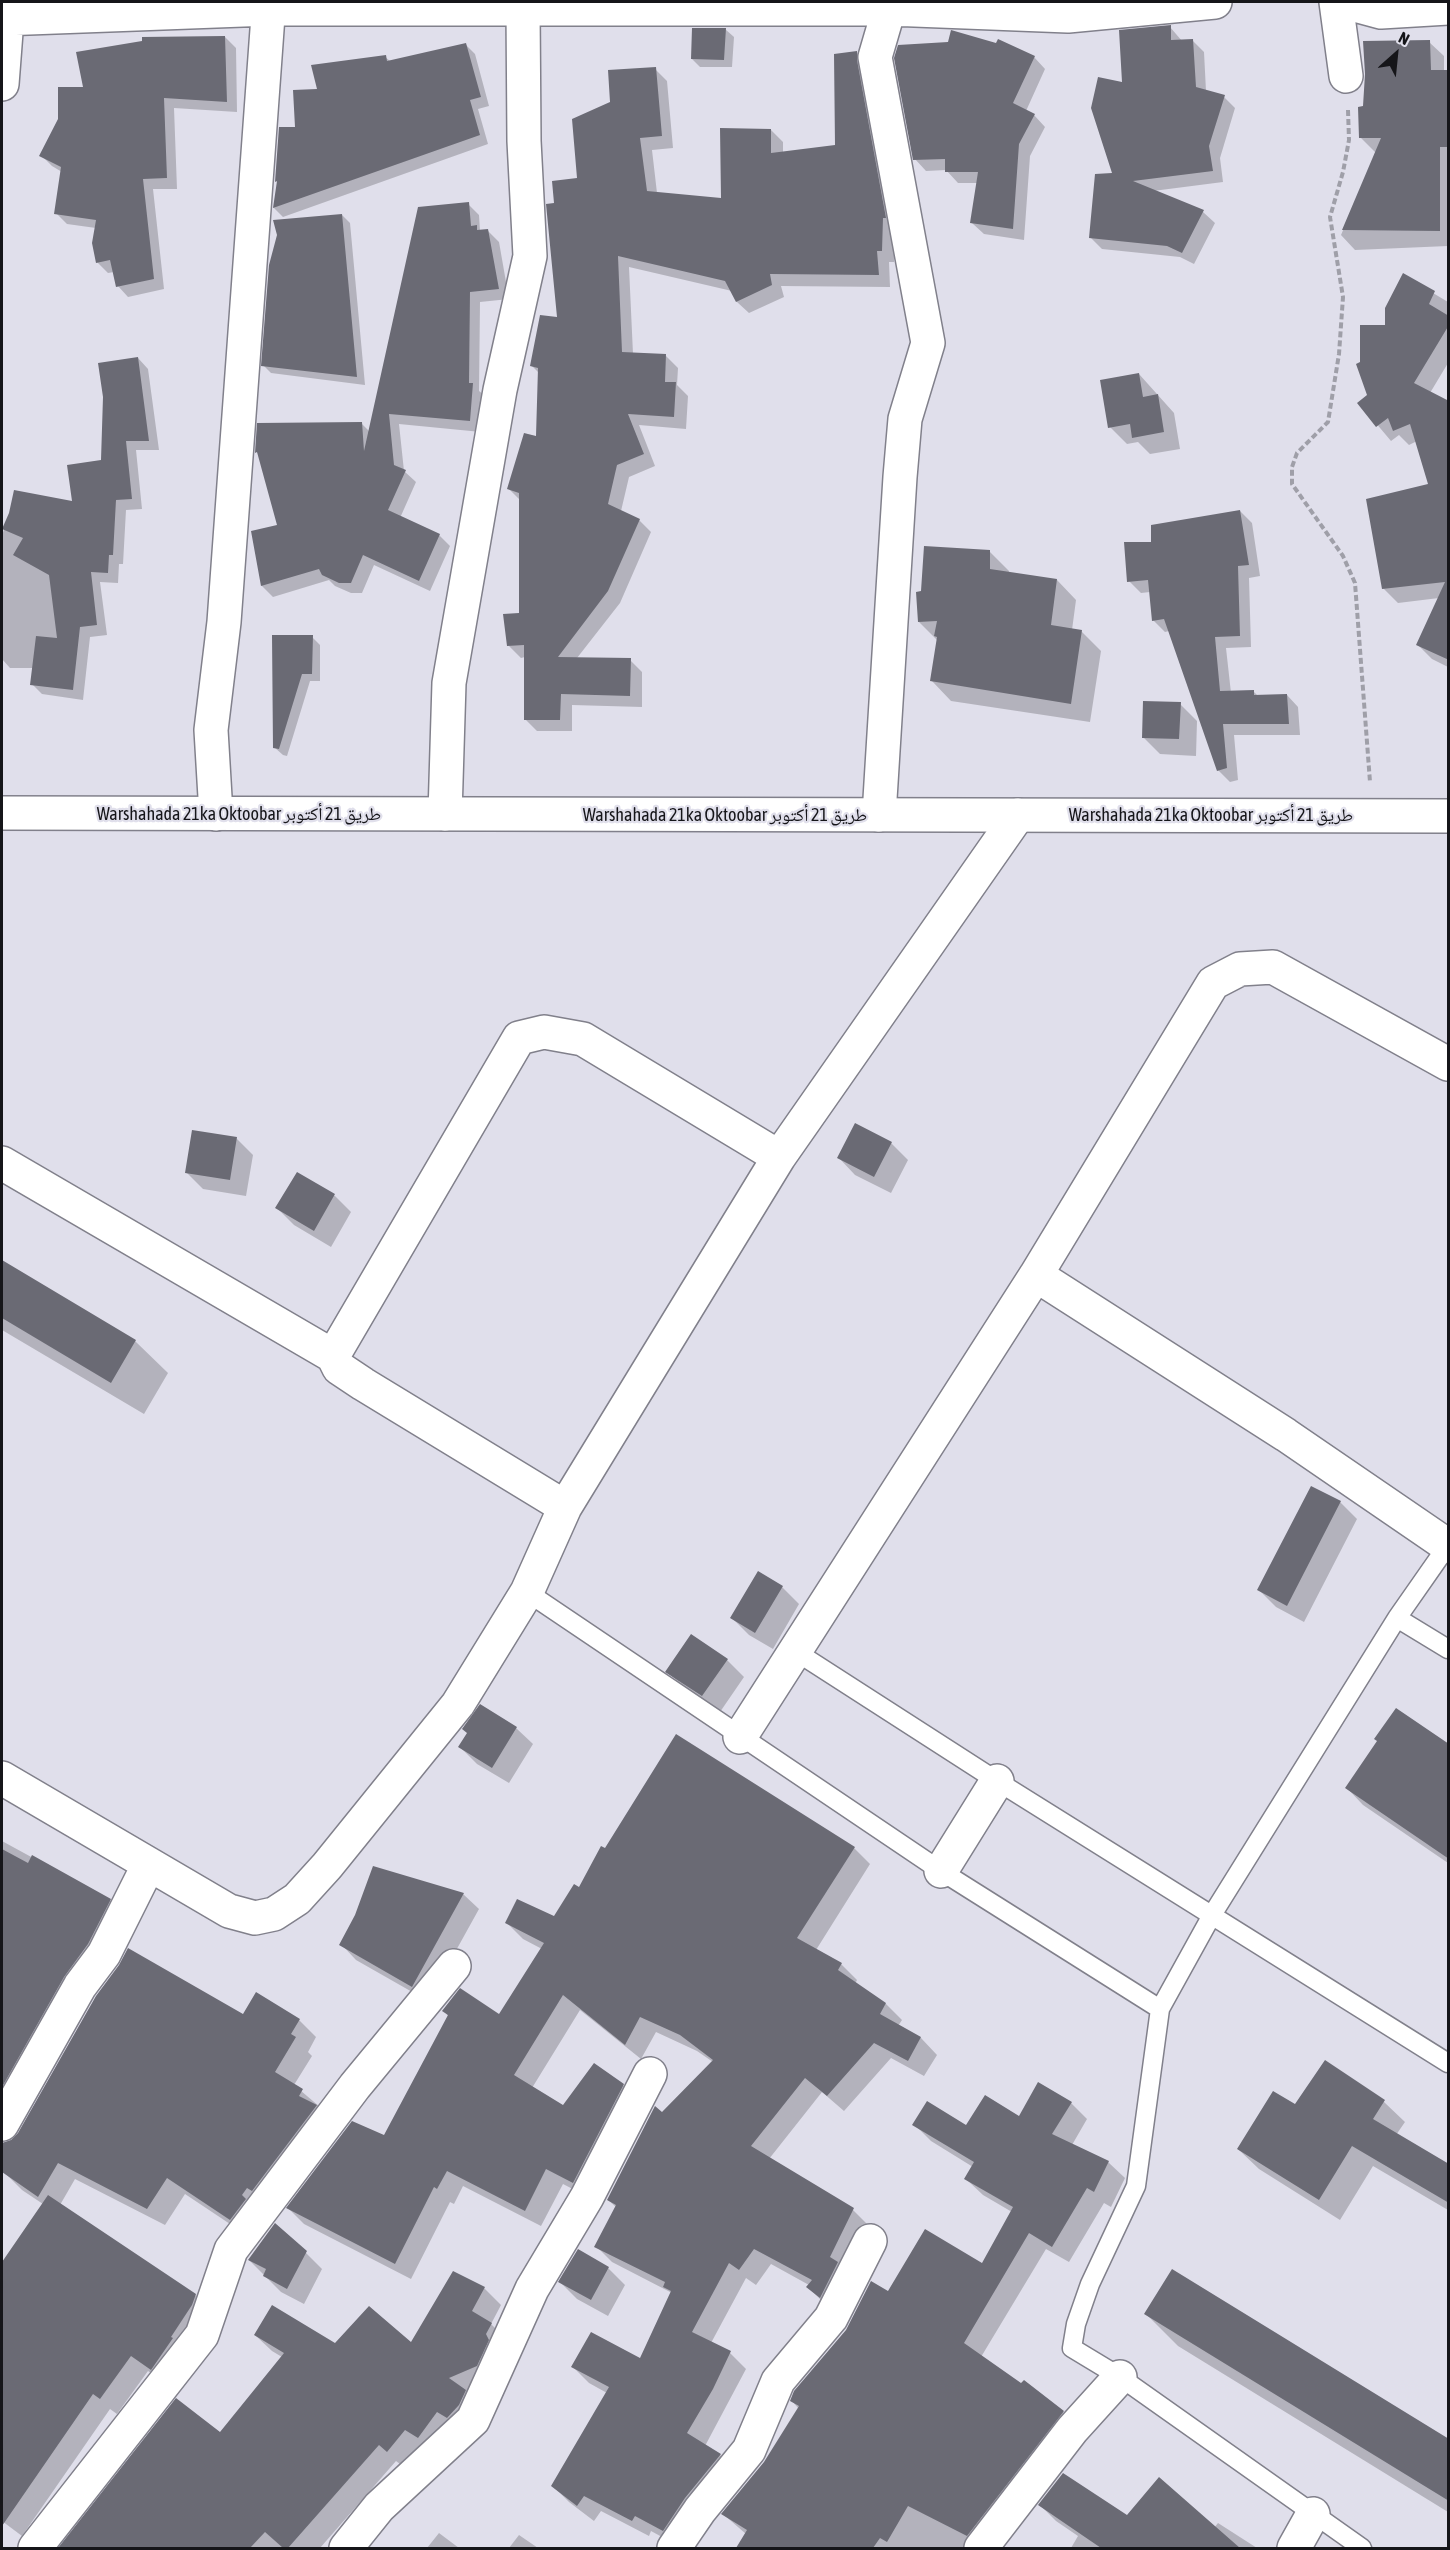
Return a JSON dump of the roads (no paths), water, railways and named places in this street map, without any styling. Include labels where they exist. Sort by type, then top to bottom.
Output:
[{"type":"street","points":[[2,84],[3,15],[270,5],[523,9],[887,4],[1068,16],[1215,2]]},
{"type":"street","points":[[1336,2],[1346,76]]},
{"type":"street","points":[[1344,2],[1380,12],[1449,8]]},
{"type":"street","points":[[879,815],[903,442],[906,419],[928,344],[875,57],[887,4]]},
{"type":"street","points":[[216,814],[211,730],[224,622],[270,5]]},
{"type":"street","points":[[445,814],[449,683],[500,390],[530,256],[524,141],[523,9]]},
{"type":"street","name":"Warshahada 21ka Oktoobar طريق 21 أكتوبر","points":[[2,813],[1449,816]]},
{"type":"street","points":[[2,1778],[229,1911],[255,1918],[274,1914],[297,1899],[327,1866],[458,1704],[527,1592],[565,1507],[779,1157],[1018,815]]},
{"type":"street","points":[[740,1737],[1036,1275],[1213,983],[1240,969],[1273,967],[1449,1064]]},
{"type":"street","points":[[333,1356],[519,1038],[544,1032],[583,1039],[779,1157]]},
{"type":"street","points":[[2,1163],[333,1356],[339,1368],[565,1507]]},
{"type":"street","points":[[1036,1275],[1286,1435],[1448,1546]]},
{"type":"street","points":[[941,1871],[997,1781]]},
{"type":"street","points":[[2,2124],[80,1986],[104,1954],[149,1864]]},
{"type":"street","points":[[35,2548],[202,2335],[231,2250],[355,2086],[454,1966]]},
{"type":"street","points":[[346,2548],[379,2507],[473,2420],[532,2289],[587,2197],[650,2074]]},
{"type":"street","points":[[674,2548],[700,2510],[749,2450],[778,2381],[831,2318],[870,2241]]},
{"type":"street","points":[[981,2548],[1072,2430],[1120,2377]]},
{"type":"street","points":[[1294,2548],[1313,2514]]},
{"type":"lane","points":[[1362,2548],[1120,2377],[1072,2348],[1090,2284],[1136,2186],[1160,2009],[1212,1915],[1397,1618],[1448,1546]]},
{"type":"lane","points":[[527,1592],[941,1871],[1160,2009]]},
{"type":"lane","points":[[1397,1618],[1449,1649]]},
{"type":"lane","points":[[795,1651],[997,1781],[1449,2063]]}]
